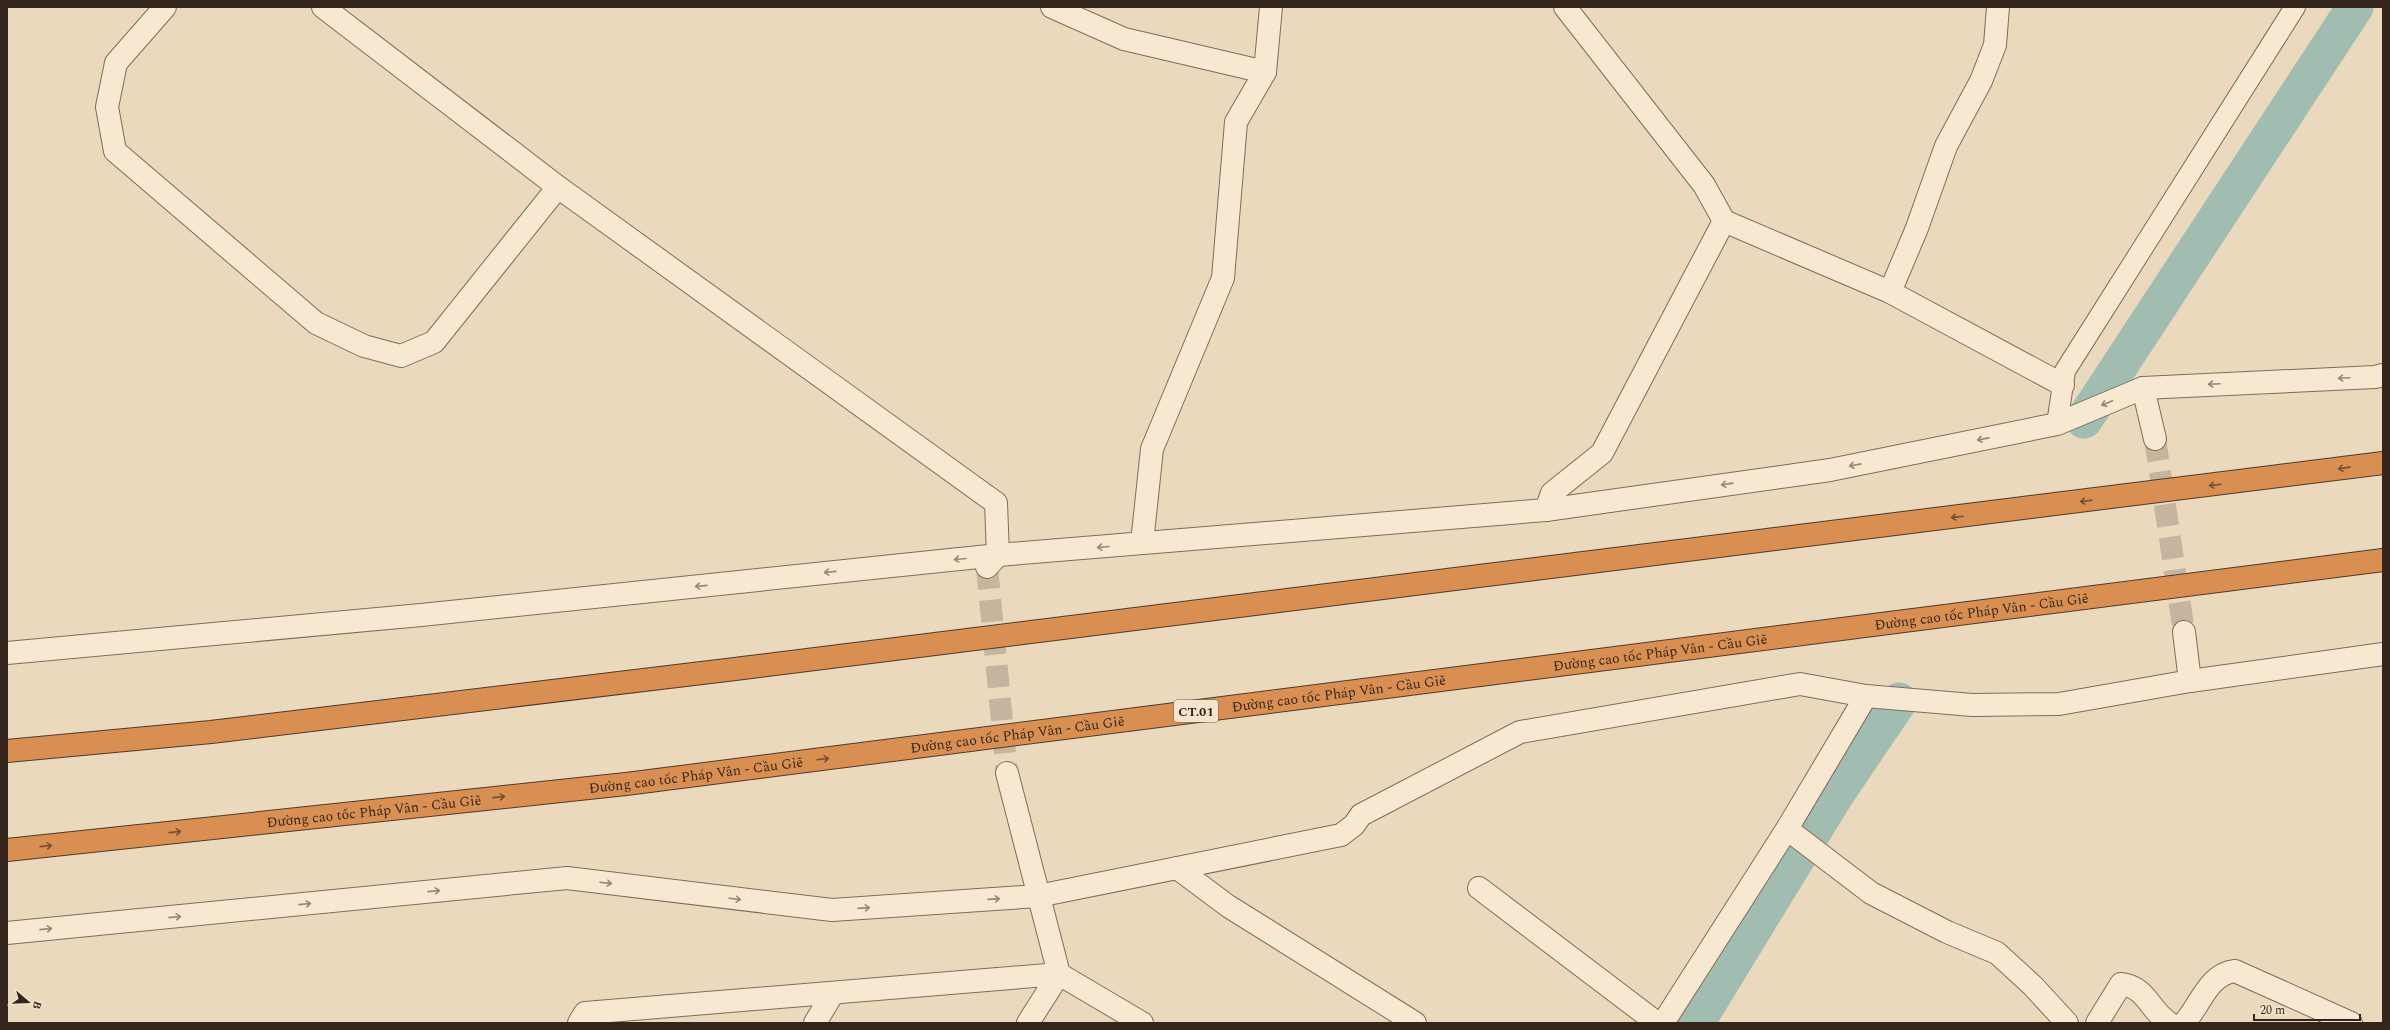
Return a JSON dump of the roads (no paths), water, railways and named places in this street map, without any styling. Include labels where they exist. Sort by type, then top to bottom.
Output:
[{"type":"highway","points":[[7,751],[211,732],[751,667],[2383,463]]},
{"type":"highway","name":"Đường cao tốc Pháp Vân - Cầu Giẽ","points":[[7,850],[626,784],[2383,560]]},
{"type":"street","points":[[165,7],[116,63],[107,108],[115,151],[316,323],[364,346],[401,356],[434,342],[558,187]]},
{"type":"street","points":[[323,7],[558,187],[996,503],[993,561]]},
{"type":"street","points":[[1052,7],[1124,39],[1265,72]]},
{"type":"street","points":[[1142,543],[1152,449],[1222,278],[1236,122],[1265,72],[1271,7]]},
{"type":"street","points":[[1565,7],[1704,185],[1724,221],[1890,292],[2063,385]]},
{"type":"street","points":[[1890,292],[1917,228],[1946,146],[1981,81],[1995,45],[1998,7]]},
{"type":"street","points":[[1546,510],[1552,492],[1602,453],[1724,221]]},
{"type":"street","points":[[7,653],[993,561],[1142,543],[1546,510],[1830,470],[2057,424],[2143,388],[2375,377],[2383,374]]},
{"type":"street","points":[[2143,388],[2156,439]]},
{"type":"street","points":[[2184,632],[2190,682]]},
{"type":"street","points":[[7,933],[567,878],[832,910],[1177,868],[1341,835],[1354,825],[1360,815],[1520,732],[1800,684],[1866,696],[1972,705],[2059,704],[2190,682],[2383,654]]},
{"type":"street","points":[[1663,1023],[1788,829],[1866,696]]},
{"type":"street","points":[[1007,773],[1020,831],[1059,974],[1028,1023]]},
{"type":"street","points":[[1788,829],[1868,890],[1947,932],[1997,952],[2033,986],[2067,1023]]},
{"type":"street","points":[[1177,868],[1228,906],[1415,1023]]},
{"type":"street","points":[[1478,888],[1657,1023]]},
{"type":"street","points":[[2184,1023],[2194,1012],[2208,988],[2219,976],[2235,971],[2351,1023]]},
{"type":"street","points":[[579,1023],[585,1013],[1059,974],[1142,1023]]},
{"type":"street","points":[[2097,1023],[2121,984],[2130,985],[2139,990],[2161,1018],[2169,1023]]},
{"type":"street","points":[[815,1023],[833,993]]},
{"type":"lane","points":[[2057,424],[2065,371],[2295,7]]},
{"type":"waterway","points":[[2084,420],[2355,7]]},
{"type":"waterway","points":[[1696,1023],[1836,794],[1899,701]]},
{"type":"tunnel","points":[[2155,439],[2184,632]]},
{"type":"tunnel","points":[[987,567],[1007,773]]}]
